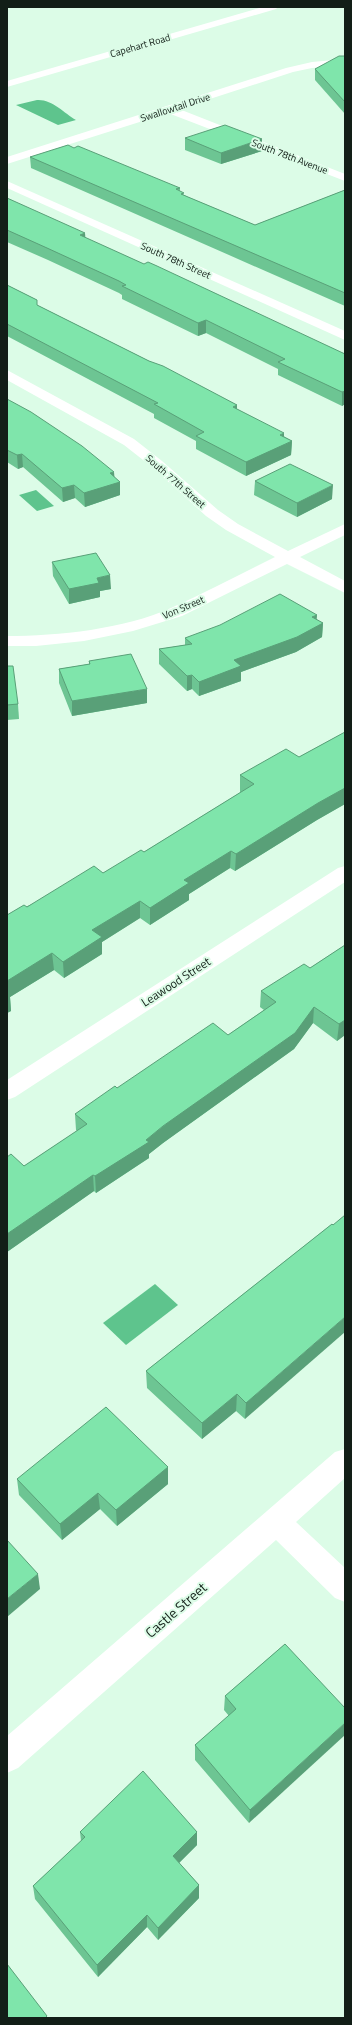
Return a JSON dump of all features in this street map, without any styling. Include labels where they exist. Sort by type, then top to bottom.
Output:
[{"type":"street","name":"Capehart Road","points":[[7,84],[273,7]]},
{"type":"street","name":"Swallowtail Drive","points":[[7,161],[290,70],[312,65],[345,62]]},
{"type":"street","name":"South 78th Avenue","points":[[168,109],[345,178]]},
{"type":"street","name":"South 78th Street","points":[[7,184],[345,336]]},
{"type":"street","name":"South 77th Street","points":[[7,374],[129,442],[157,464],[212,513],[232,527],[345,588]]},
{"type":"street","name":"Von Street","points":[[7,641],[36,641],[84,636],[127,627],[176,612],[290,558],[345,529]]},
{"type":"street","name":"Leawood Street","points":[[7,1091],[345,873]]},
{"type":"street","name":"Castle Street","points":[[7,1757],[345,1461]]},
{"type":"street","points":[[277,1522],[345,1588]]},
{"type":"shaded area","points":[[42,100],[53,104],[76,120],[58,125],[16,105]]},
{"type":"shaded area","points":[[36,490],[54,506],[37,511],[19,495]]},
{"type":"shaded area","points":[[155,1284],[178,1305],[126,1345],[103,1323]]},
{"type":"building","points":[[339,56],[345,56],[345,102],[315,69]]},
{"type":"building","points":[[225,125],[262,139],[221,153],[185,138]]},
{"type":"building","points":[[68,145],[74,148],[78,146],[180,188],[176,189],[184,193],[181,194],[255,225],[345,190],[345,293],[30,157]]},
{"type":"building","points":[[7,198],[85,233],[80,235],[144,264],[148,262],[157,266],[345,354],[345,391],[342,392],[278,362],[285,359],[206,320],[198,323],[122,286],[126,285],[119,281],[7,230]]},
{"type":"building","points":[[7,285],[37,300],[37,305],[149,361],[163,366],[237,405],[233,407],[284,433],[280,435],[292,441],[246,462],[196,436],[204,432],[154,404],[158,403],[7,324]]},
{"type":"building","points":[[7,399],[31,412],[82,446],[114,472],[110,473],[120,482],[84,493],[74,485],[62,488],[22,454],[17,455],[7,450]]},
{"type":"building","points":[[290,464],[333,485],[297,503],[255,481]]},
{"type":"building","points":[[96,553],[110,575],[97,578],[99,583],[69,589],[52,562]]},
{"type":"building","points":[[280,594],[317,615],[312,617],[323,623],[297,637],[234,660],[241,666],[199,682],[192,675],[187,676],[159,649],[192,644],[185,638],[220,625]]},
{"type":"building","points":[[131,654],[147,689],[72,701],[59,669],[90,664],[89,661]]},
{"type":"building","points":[[7,666],[13,666],[18,704],[7,705]]},
{"type":"building","points":[[345,732],[345,788],[236,854],[231,851],[184,880],[189,883],[150,908],[140,901],[92,930],[102,937],[63,962],[52,953],[7,981],[7,915],[24,905],[27,907],[94,866],[103,873],[141,850],[144,852],[254,784],[240,775],[286,749],[299,757]]},
{"type":"building","points":[[345,945],[345,1020],[339,1024],[314,1007],[295,1033],[163,1126],[146,1140],[149,1142],[95,1176],[93,1175],[7,1234],[7,1157],[11,1154],[24,1166],[87,1124],[75,1114],[115,1086],[117,1088],[213,1023],[228,1035],[276,1002],[261,991],[304,964],[310,968]]},
{"type":"building","points":[[345,1215],[345,1317],[246,1403],[237,1394],[202,1423],[146,1371],[332,1224],[333,1225]]},
{"type":"building","points":[[106,1407],[168,1467],[116,1510],[98,1493],[60,1524],[17,1479]]},
{"type":"building","points":[[7,1540],[38,1574],[7,1599]]},
{"type":"building","points":[[285,1644],[345,1708],[345,1723],[250,1810],[195,1745],[236,1709],[225,1696]]},
{"type":"building","points":[[143,1771],[197,1832],[173,1856],[199,1885],[158,1928],[147,1915],[97,1965],[33,1886],[85,1837],[80,1832]]},
{"type":"building","points":[[7,1964],[47,2016],[45,2018],[7,2018]]}]
